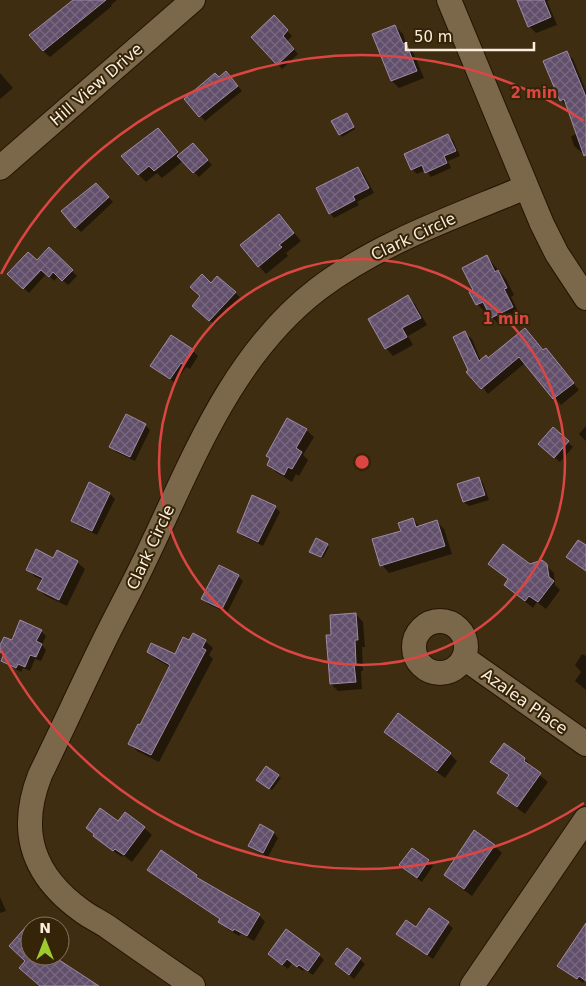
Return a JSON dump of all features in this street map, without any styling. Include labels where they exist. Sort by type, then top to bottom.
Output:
[{"type":"street","name":"Hill View Drive","points":[[0,168],[193,0]]},
{"type":"street","points":[[449,0],[542,224],[557,254],[586,298]]},
{"type":"street","name":"Clark Circle","points":[[193,986],[103,924],[82,912],[64,897],[49,879],[34,854],[30,838],[29,814],[33,794],[40,775],[171,502],[223,400],[248,362],[267,338],[288,315],[318,289],[352,266],[410,236],[526,188]]},
{"type":"street","name":"Azalea Place","points":[[464,658],[586,744]]},
{"type":"street","points":[[472,986],[586,819]]},
{"type":"building","points":[[73,0],[106,0],[43,51],[29,35]]},
{"type":"building","points":[[517,0],[544,0],[551,17],[528,27]]},
{"type":"building","points":[[274,15],[288,30],[283,36],[294,49],[277,65],[251,37]]},
{"type":"building","points":[[395,25],[403,44],[406,43],[417,71],[391,81],[372,34]]},
{"type":"building","points":[[567,51],[586,97],[586,155],[584,156],[564,99],[560,101],[543,61]]},
{"type":"building","points":[[226,71],[238,86],[199,117],[184,99],[215,73],[219,77]]},
{"type":"building","points":[[347,113],[354,127],[339,135],[331,121]]},
{"type":"building","points":[[158,128],[178,152],[154,171],[149,166],[138,175],[121,156]]},
{"type":"building","points":[[448,134],[456,151],[444,156],[447,163],[425,173],[422,165],[411,170],[404,154]]},
{"type":"building","points":[[193,143],[208,160],[193,173],[177,156]]},
{"type":"building","points":[[358,167],[369,188],[353,196],[355,200],[329,214],[316,188]]},
{"type":"building","points":[[96,183],[109,197],[75,228],[61,211]]},
{"type":"building","points":[[279,214],[294,233],[279,245],[282,247],[258,267],[240,245]]},
{"type":"building","points":[[49,247],[73,270],[62,281],[53,272],[49,277],[41,270],[23,289],[7,274],[28,252],[37,260]]},
{"type":"building","points":[[487,255],[495,272],[498,270],[507,288],[504,289],[513,307],[491,318],[483,302],[476,305],[469,292],[473,290],[462,268]]},
{"type":"building","points":[[202,274],[211,283],[217,276],[236,292],[209,321],[192,306],[200,296],[190,287]]},
{"type":"building","points":[[408,295],[421,318],[402,328],[407,337],[385,349],[368,319]]},
{"type":"building","points":[[525,328],[543,350],[546,348],[574,383],[553,399],[519,357],[481,389],[466,372],[468,370],[453,337],[465,331],[479,361],[486,355],[488,358]]},
{"type":"building","points":[[171,335],[194,350],[184,365],[181,363],[170,379],[150,366]]},
{"type":"building","points":[[126,414],[146,424],[130,457],[109,447]]},
{"type":"building","points":[[287,418],[307,429],[296,448],[302,452],[292,469],[288,467],[284,475],[267,465],[270,458],[266,456]]},
{"type":"building","points":[[553,427],[569,441],[554,458],[538,444]]},
{"type":"building","points":[[479,477],[485,495],[463,502],[457,484]]},
{"type":"building","points":[[89,482],[110,493],[92,531],[71,521]]},
{"type":"building","points":[[252,495],[276,506],[258,542],[237,532]]},
{"type":"building","points":[[413,518],[416,527],[437,520],[445,546],[380,566],[372,539],[401,531],[398,523]]},
{"type":"building","points":[[316,538],[328,544],[321,557],[309,552]]},
{"type":"building","points":[[578,540],[586,545],[586,571],[566,557]]},
{"type":"building","points":[[503,544],[530,564],[542,560],[547,564],[549,577],[554,581],[538,602],[529,596],[525,601],[504,585],[508,579],[488,564]]},
{"type":"building","points":[[36,549],[53,558],[57,550],[78,561],[59,600],[37,589],[43,578],[26,570]]},
{"type":"building","points":[[219,565],[239,575],[222,609],[201,599]]},
{"type":"building","points":[[356,613],[358,640],[355,640],[356,664],[354,664],[356,682],[330,684],[326,635],[331,635],[330,615]]},
{"type":"building","points":[[20,620],[42,630],[36,641],[42,644],[36,657],[30,655],[25,667],[18,664],[16,668],[1,661],[4,654],[0,652],[0,645],[4,637],[12,640]]},
{"type":"building","points":[[193,633],[206,640],[202,648],[206,650],[151,755],[128,744],[138,724],[140,725],[170,665],[147,652],[151,643],[175,654],[183,637],[189,640]]},
{"type":"building","points":[[398,713],[451,753],[437,771],[384,732]]},
{"type":"building","points":[[504,743],[525,758],[524,761],[541,773],[517,807],[497,793],[509,775],[490,762]]},
{"type":"building","points":[[266,766],[279,775],[269,789],[256,780]]},
{"type":"building","points":[[100,808],[118,821],[125,812],[145,827],[124,855],[115,849],[113,851],[93,836],[94,834],[86,828]]},
{"type":"building","points":[[260,824],[274,832],[263,853],[248,846]]},
{"type":"building","points":[[474,830],[495,845],[464,889],[444,875]]},
{"type":"building","points":[[412,848],[429,860],[417,878],[399,865]]},
{"type":"building","points":[[161,850],[197,875],[196,877],[260,914],[247,936],[234,929],[233,931],[218,922],[220,919],[147,870]]},
{"type":"building","points":[[429,908],[449,922],[427,955],[396,934],[406,920],[416,927]]},
{"type":"building","points":[[586,923],[586,981],[579,976],[577,979],[557,966]]},
{"type":"building","points":[[286,929],[320,954],[308,971],[299,965],[297,967],[287,959],[282,965],[268,954]]},
{"type":"building","points":[[20,933],[20,956],[9,946]]},
{"type":"building","points":[[347,948],[361,958],[349,975],[335,964]]},
{"type":"building","points":[[21,966],[68,966],[99,986],[40,986],[19,968]]}]
